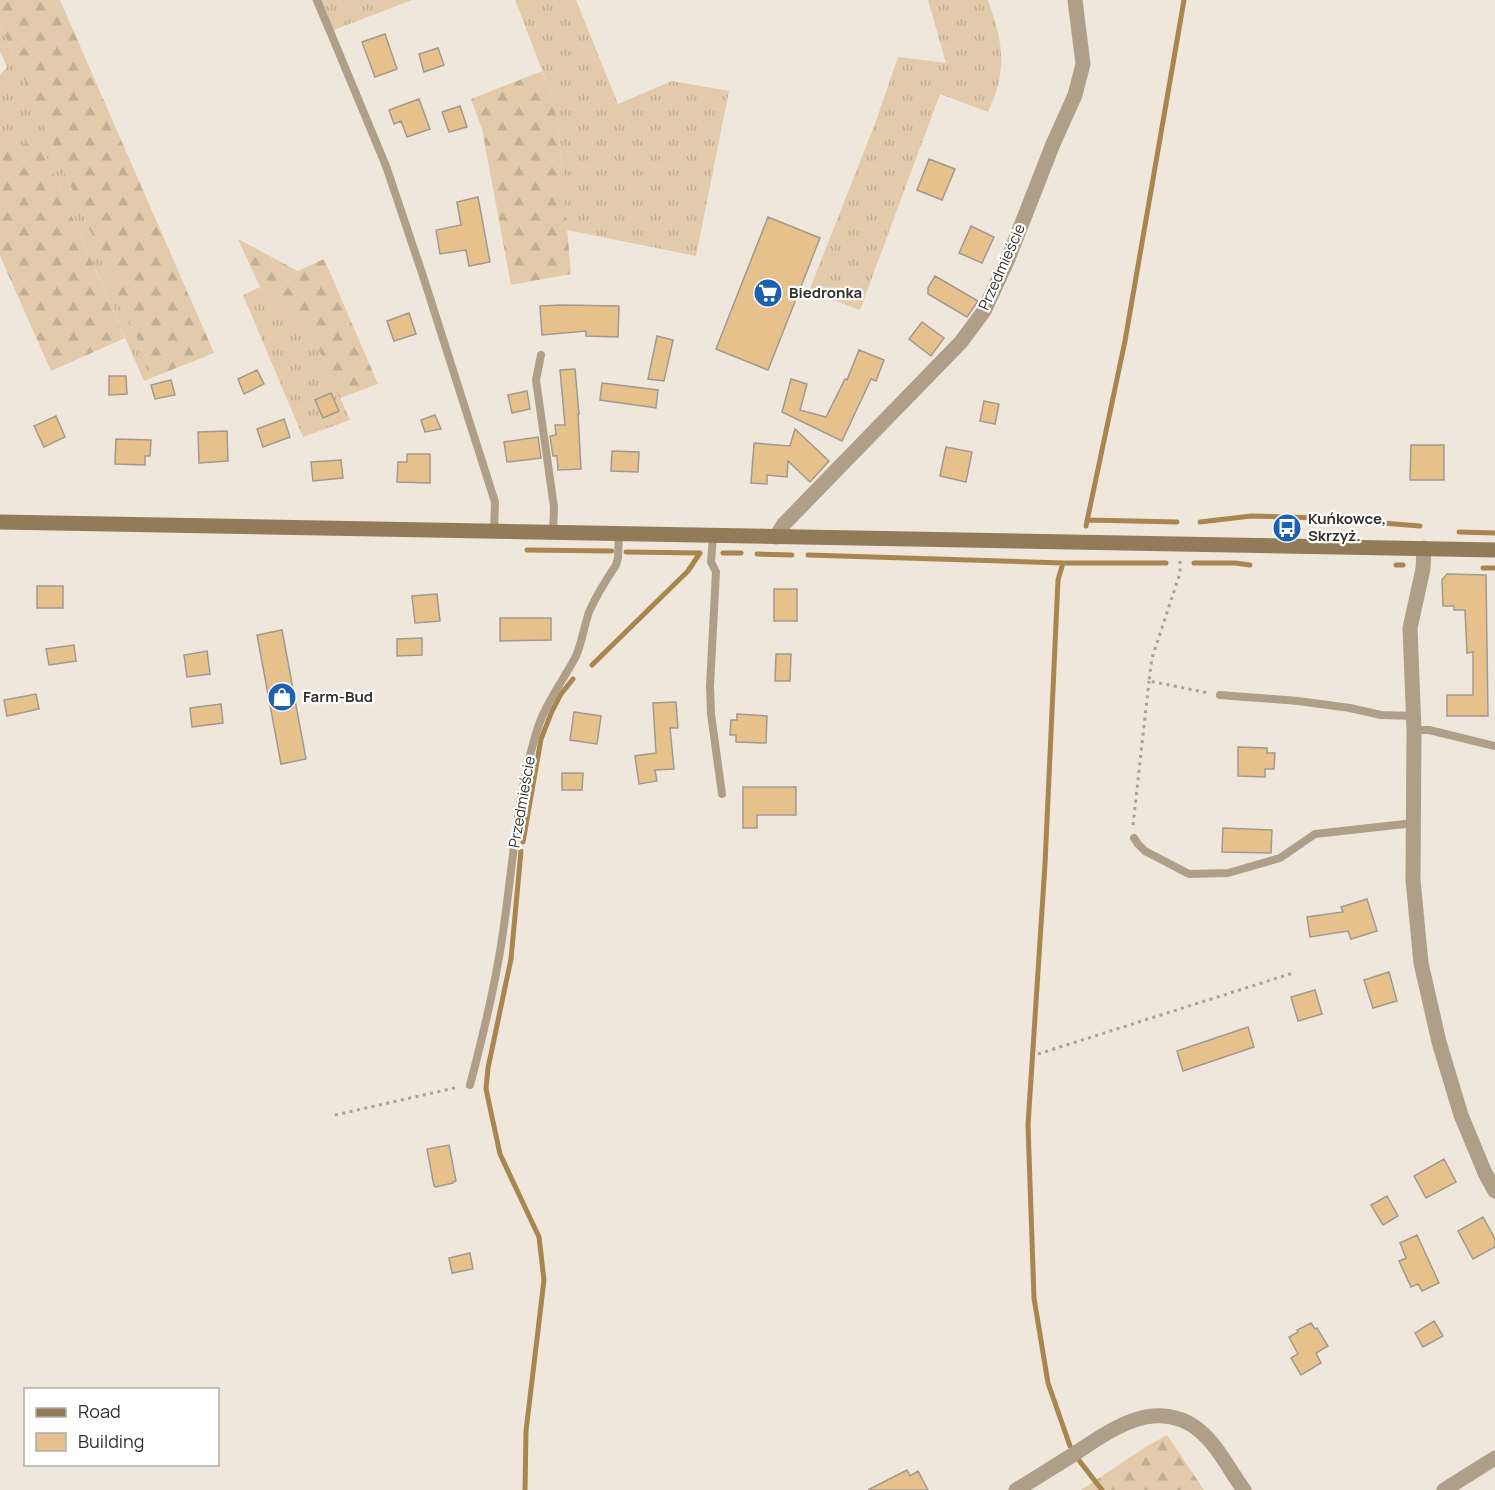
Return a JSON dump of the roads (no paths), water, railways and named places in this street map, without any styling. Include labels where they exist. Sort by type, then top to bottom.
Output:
[{"type":"main road","points":[[0,522],[1495,550]]},
{"type":"street","name":"Przedmieście","points":[[776,537],[784,524],[961,342],[984,311],[1008,259],[1053,144],[1075,95],[1083,64],[1075,0]]},
{"type":"street","points":[[1424,548],[1423,569],[1410,628],[1413,723],[1413,880],[1421,963],[1439,1042],[1461,1115],[1495,1191]]},
{"type":"street","points":[[1016,1490],[1101,1437],[1137,1419],[1153,1416],[1178,1419],[1202,1433],[1244,1490]]},
{"type":"street","points":[[1444,1490],[1495,1458]]},
{"type":"lane","points":[[317,0],[386,166],[423,276],[495,502],[494,532]]},
{"type":"lane","points":[[541,355],[536,380],[554,507],[553,533]]},
{"type":"lane","name":"Przedmieście","points":[[470,1085],[487,1020],[504,927],[522,792],[535,735],[554,692],[575,658],[590,610],[618,558],[619,534]]},
{"type":"lane","points":[[713,536],[711,562],[716,572],[710,686],[711,714],[722,794]]},
{"type":"lane","points":[[1220,695],[1350,708],[1495,746]]},
{"type":"lane","points":[[1134,838],[1145,851],[1189,874],[1228,873],[1280,858],[1315,834],[1414,823]]},
{"type":"waterway","points":[[1086,526],[1125,341],[1184,0]]},
{"type":"waterway","points":[[1200,522],[1251,516],[1320,518],[1420,526]]},
{"type":"waterway","points":[[1087,520],[1177,522]]},
{"type":"waterway","points":[[1459,532],[1495,533]]},
{"type":"waterway","points":[[527,550],[612,551]]},
{"type":"waterway","points":[[626,552],[700,553]]},
{"type":"waterway","points":[[592,665],[688,571],[700,553]]},
{"type":"waterway","points":[[723,553],[741,553]]},
{"type":"waterway","points":[[757,554],[792,555]]},
{"type":"waterway","points":[[808,555],[1063,563]]},
{"type":"waterway","points":[[1070,1446],[1048,1383],[1034,1298],[1028,1125],[1045,864],[1058,580],[1063,563],[1166,563]]},
{"type":"waterway","points":[[1194,563],[1250,565]]},
{"type":"waterway","points":[[1396,565],[1403,565]]},
{"type":"waterway","points":[[1483,568],[1495,568]]},
{"type":"waterway","points":[[523,842],[541,739],[561,694],[573,679]]},
{"type":"waterway","points":[[521,851],[511,959],[488,1068],[486,1089],[500,1154],[539,1237],[544,1280],[526,1431],[525,1490]]},
{"type":"waterway","points":[[1078,1459],[1102,1490]]},
{"type":"place","name":"Biedronka","points":[[768,293]]},
{"type":"place","name":"Kuńkowce, Skrzyż.","points":[[1287,528]]},
{"type":"place","name":"Farm-Bud","points":[[282,697]]}]
